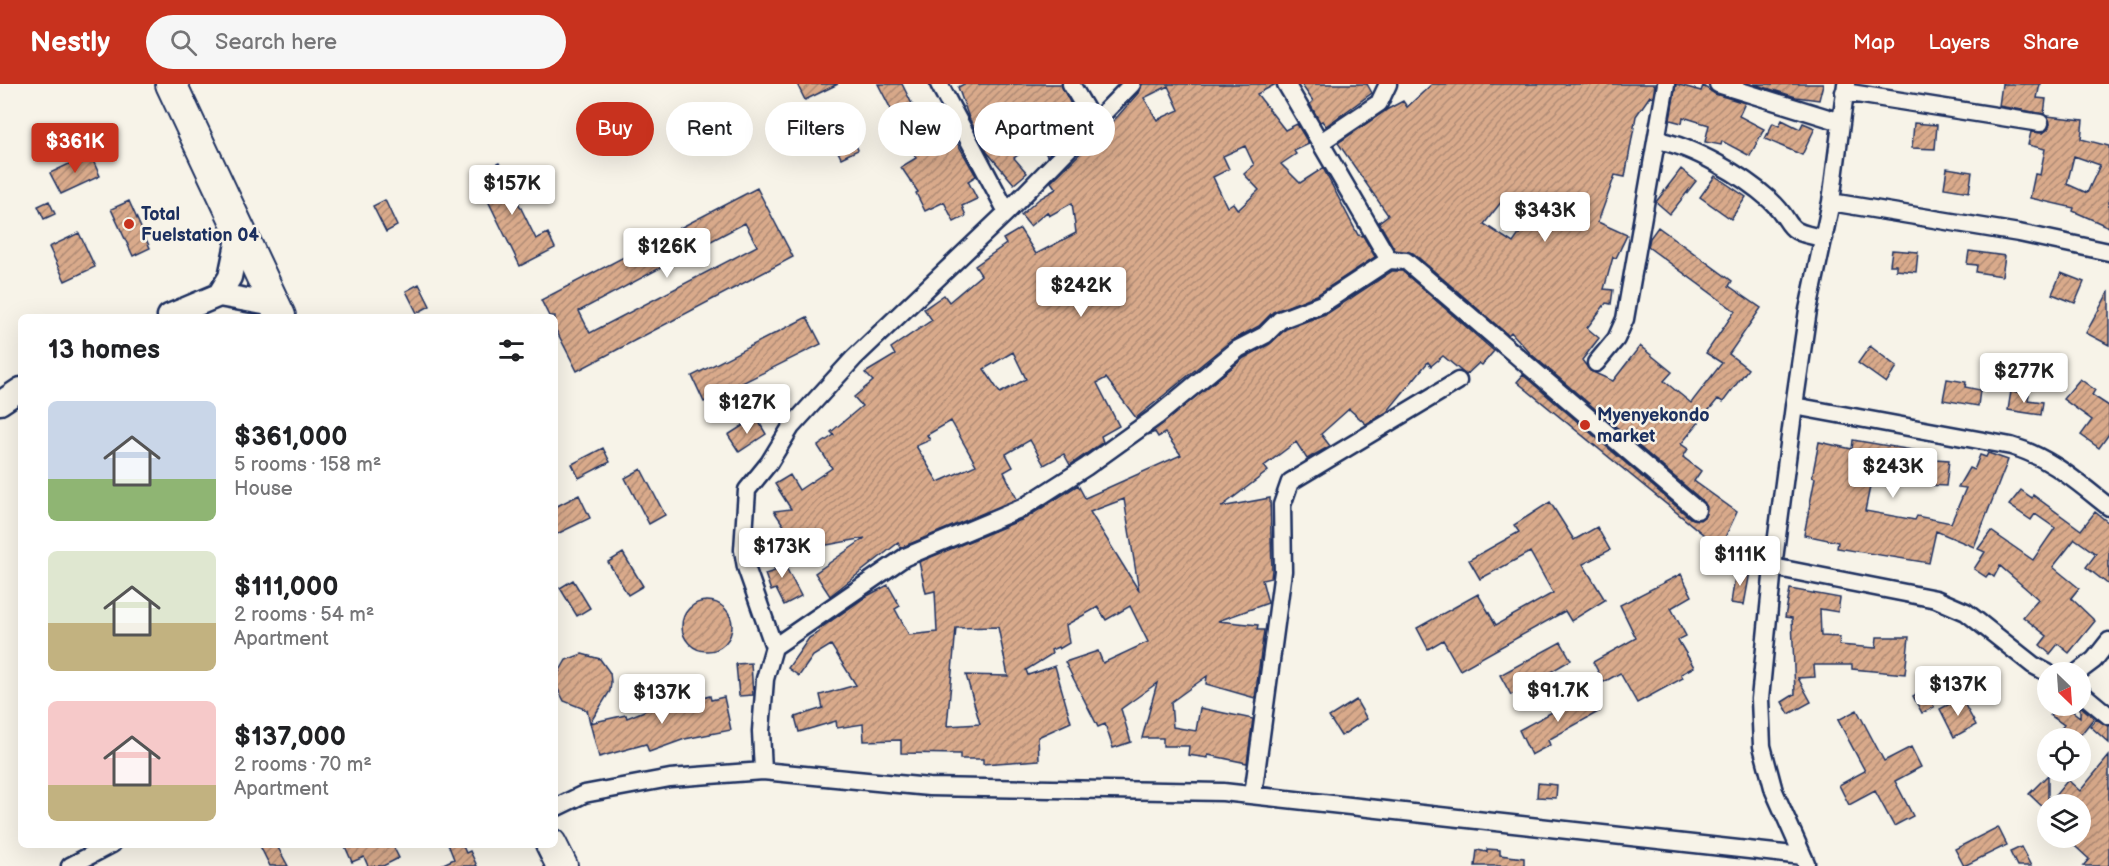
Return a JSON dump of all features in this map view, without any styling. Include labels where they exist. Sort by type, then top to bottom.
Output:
[{"type":"highway","points":[[171,84],[278,310]]},
{"type":"highway","points":[[553,848],[562,866]]},
{"type":"street","points":[[939,84],[1007,212]]},
{"type":"street","points":[[1071,84],[1082,102]]},
{"type":"street","points":[[1114,102],[1132,84]]},
{"type":"street","points":[[1286,84],[1389,260]]},
{"type":"street","points":[[1321,142],[1379,103],[1388,84]]},
{"type":"street","points":[[1596,363],[1616,339],[1625,319],[1666,84]]},
{"type":"street","points":[[1718,84],[1840,122]]},
{"type":"street","points":[[1805,861],[1774,790],[1762,746],[1760,699],[1773,567],[1794,406],[1808,310],[1831,202],[1845,88],[2040,123]]},
{"type":"street","points":[[1657,140],[1695,150],[1772,201],[1792,230],[1803,235],[1824,238]]},
{"type":"street","points":[[763,771],[761,731],[765,679],[774,646],[746,567],[743,550],[747,490],[769,464],[791,428],[854,358],[1007,212],[1062,156]]},
{"type":"street","points":[[1831,202],[2019,233],[2109,252]]},
{"type":"street","points":[[174,314],[219,295],[230,277],[240,229]]},
{"type":"street","points":[[774,646],[913,552],[1022,508],[1157,416],[1238,349],[1265,335],[1280,320],[1322,304],[1389,260],[1406,261],[1697,510]]},
{"type":"street","points":[[219,295],[278,310]]},
{"type":"street","points":[[1253,795],[1283,571],[1282,505],[1290,482],[1458,381]]},
{"type":"street","points":[[0,403],[18,391]]},
{"type":"street","points":[[1794,406],[2032,452],[2051,462],[2109,507]]},
{"type":"street","points":[[1773,567],[1936,599],[1966,612],[2037,667]]},
{"type":"street","points":[[2091,662],[2109,641]]},
{"type":"street","points":[[2091,701],[2109,716]]},
{"type":"street","points":[[558,807],[584,794],[670,778],[763,771],[929,787],[1223,792],[1805,861]]},
{"type":"street","points":[[70,866],[104,848]]},
{"type":"building","points":[[797,84],[838,84],[805,100]]},
{"type":"building","points":[[878,84],[902,84],[911,102],[887,102]]},
{"type":"building","points":[[964,84],[1061,84],[1070,102],[974,102],[974,127],[958,87]]},
{"type":"building","points":[[1142,84],[1276,84],[1257,94],[1285,130],[1297,124],[1309,144],[1294,151],[1296,154],[1281,164],[1300,183],[1323,168],[1358,235],[1363,236],[1375,257],[1317,295],[1273,312],[1259,326],[1231,341],[1136,418],[1106,378],[1097,383],[1119,426],[1101,436],[1103,442],[1070,465],[1064,454],[1044,465],[1030,440],[1006,454],[1013,467],[1004,472],[1017,499],[900,548],[898,543],[830,596],[815,573],[865,538],[800,550],[774,511],[791,509],[775,484],[790,475],[799,490],[832,468],[818,446],[834,435],[831,432],[862,406],[854,397],[873,381],[865,373],[895,355],[891,348],[932,320],[924,309],[944,295],[949,302],[981,275],[975,266],[1006,244],[1003,239],[1020,229],[1036,254],[1076,233],[1072,203],[1049,216],[1047,212],[1030,226],[1021,215],[1039,199],[1056,189],[1051,182],[1077,156],[1115,156],[1115,119],[1140,91]],"holes":[[[1168,86],[1179,110],[1157,120],[1144,98]],[[1245,146],[1254,165],[1244,174],[1259,190],[1238,210],[1233,203],[1227,207],[1213,177],[1229,169],[1223,156]],[[1013,352],[1026,379],[1000,393],[984,369]],[[951,421],[976,465],[938,482],[916,446],[930,440],[927,435]]]},
{"type":"building","points":[[1301,84],[1367,84],[1372,93],[1326,126],[1322,121],[1320,122],[1310,104],[1313,101]]},
{"type":"building","points":[[1432,84],[1655,84],[1653,97],[1650,96],[1636,116],[1625,177],[1615,175],[1598,222],[1627,235],[1616,258],[1613,257],[1604,289],[1613,290],[1611,304],[1606,303],[1587,328],[1599,338],[1582,360],[1590,371],[1613,381],[1640,346],[1672,372],[1664,381],[1691,403],[1722,363],[1706,353],[1735,311],[1648,247],[1650,238],[1658,227],[1732,281],[1729,286],[1761,308],[1729,354],[1748,369],[1723,402],[1718,399],[1681,444],[1688,449],[1683,457],[1701,471],[1694,481],[1737,512],[1720,548],[1517,382],[1523,375],[1690,518],[1700,520],[1705,516],[1707,507],[1704,502],[1531,354],[1511,332],[1508,335],[1413,253],[1395,250],[1379,222],[1388,215],[1338,143],[1403,101],[1407,107]],"holes":[[[1502,201],[1529,220],[1513,243],[1484,224]]]},
{"type":"building","points":[[1676,84],[1701,91],[1703,86],[1715,94],[1745,103],[1739,116],[1764,129],[1750,156],[1722,141],[1721,145],[1705,142],[1709,125],[1683,117],[1682,123],[1670,120]]},
{"type":"building","points":[[1754,84],[1823,84],[1819,100],[1796,97]]},
{"type":"building","points":[[2002,84],[2040,84],[2037,98],[2046,99],[2044,114],[1999,106]]},
{"type":"building","points":[[2047,116],[2083,120],[2081,139],[2109,146],[2109,227],[2073,211],[2074,208],[2030,198],[2035,174],[2040,175],[2045,149],[2028,145],[2031,132],[2043,133],[2050,124]],"holes":[[[2074,156],[2100,165],[2087,193],[2067,184]]]},
{"type":"building","points":[[1782,120],[1800,129],[1803,123],[1815,128],[1802,155],[1765,139],[1773,123],[1779,126]]},
{"type":"building","points":[[1914,123],[1937,125],[1935,149],[1912,148]]},
{"type":"building","points":[[962,151],[976,176],[968,181],[977,199],[962,206],[966,216],[954,222],[944,202],[925,211],[916,193],[918,192],[901,167],[916,158],[915,156],[962,156]]},
{"type":"building","points":[[90,154],[100,176],[61,194],[50,173]]},
{"type":"building","points":[[990,156],[1017,156],[1014,158],[1027,173],[1014,184]]},
{"type":"building","points":[[499,163],[536,239],[548,233],[555,248],[520,266],[475,174]]},
{"type":"building","points":[[1947,168],[1972,172],[1969,192],[1944,188]]},
{"type":"building","points":[[1681,169],[1696,181],[1670,214],[1656,202]]},
{"type":"building","points":[[1715,176],[1746,197],[1731,219],[1700,197]]},
{"type":"building","points":[[757,188],[793,257],[577,371],[558,334],[558,314],[548,314],[541,300]],"holes":[[[745,223],[757,246],[590,333],[579,311]]]},
{"type":"building","points":[[385,200],[397,226],[386,232],[373,206]]},
{"type":"building","points":[[49,201],[55,214],[44,219],[38,206]]},
{"type":"building","points":[[129,201],[150,248],[133,256],[111,209]]},
{"type":"building","points":[[79,233],[95,267],[65,281],[49,247]]},
{"type":"building","points":[[1892,250],[1918,252],[1916,272],[1896,270],[1896,265],[1890,265]]},
{"type":"building","points":[[1969,251],[2005,256],[2002,276],[1976,272],[1977,265],[1967,264]]},
{"type":"building","points":[[1392,271],[1402,271],[1494,351],[1482,365],[1479,363],[1466,375],[1443,356],[1431,366],[1428,362],[1387,412],[1366,424],[1349,409],[1321,434],[1330,446],[1307,459],[1296,442],[1264,466],[1268,471],[1221,507],[1270,498],[1272,570],[1271,578],[1262,580],[1268,603],[1218,621],[1258,625],[1257,630],[1264,630],[1255,698],[1206,684],[1207,676],[1171,702],[1173,727],[1196,731],[1200,708],[1253,719],[1247,763],[1208,755],[1208,758],[1188,755],[1189,746],[1163,746],[1163,738],[1142,738],[1157,683],[1121,709],[1131,742],[1113,748],[1105,724],[1098,727],[1065,662],[1098,651],[1103,663],[1148,642],[1130,606],[1106,620],[1098,607],[1066,625],[1069,643],[1059,649],[1058,647],[1051,650],[1052,654],[1026,670],[1028,675],[1055,666],[1071,722],[1038,737],[1039,760],[983,764],[983,759],[960,759],[960,754],[901,753],[901,740],[864,741],[863,724],[837,728],[836,721],[799,732],[795,717],[823,708],[820,695],[856,685],[831,645],[813,656],[799,676],[788,668],[809,638],[819,632],[818,630],[867,596],[888,585],[900,606],[895,609],[909,635],[937,632],[935,591],[926,593],[919,562],[1026,518],[1078,485],[1085,498],[1181,455],[1165,433],[1158,437],[1155,432],[1148,435],[1244,358],[1270,344],[1286,329],[1328,313]],"holes":[[[1124,499],[1139,591],[1090,512]],[[998,627],[1008,676],[966,675],[980,724],[947,726],[956,628]]]},
{"type":"building","points":[[2061,273],[2084,282],[2075,303],[2052,294]]},
{"type":"building","points":[[419,284],[430,306],[417,313],[406,291]]},
{"type":"building","points":[[2109,291],[2109,345],[2086,333]]},
{"type":"building","points":[[807,317],[821,344],[704,402],[692,376]]},
{"type":"building","points":[[1870,346],[1897,367],[1886,383],[1858,363]]},
{"type":"building","points":[[1947,379],[1966,382],[1965,387],[1980,390],[1978,406],[1943,400]]},
{"type":"building","points":[[2080,379],[2095,390],[2092,395],[2109,406],[2109,434],[2099,448],[2081,435],[2092,420],[2063,399]]},
{"type":"building","points":[[2011,391],[2029,394],[2028,400],[2043,402],[2041,415],[2008,410]]},
{"type":"building","points":[[756,417],[766,434],[739,452],[728,435]]},
{"type":"building","points":[[1853,440],[1936,454],[1935,459],[1949,460],[1946,486],[1871,482],[1865,511],[1915,520],[1917,516],[1951,523],[1966,488],[1958,487],[1969,468],[1974,470],[1980,455],[1986,457],[1988,453],[2008,460],[1974,547],[1936,531],[1929,563],[1837,548],[1838,542],[1804,535],[1819,442],[1852,449]]},
{"type":"building","points":[[603,448],[610,462],[579,478],[572,464]]},
{"type":"building","points":[[641,469],[665,515],[649,524],[625,478]]},
{"type":"building","points":[[2021,490],[2032,498],[2033,495],[2081,530],[2095,512],[2109,523],[2109,585],[2086,567],[2096,554],[2075,539],[2053,567],[2079,588],[2071,598],[2095,621],[2069,653],[2058,644],[2050,654],[2040,645],[2047,636],[2023,617],[2038,599],[2000,566],[1994,577],[1989,573],[1986,577],[1974,569],[1985,552],[1978,549],[1991,531],[2033,560],[2055,528],[2035,514],[2031,520],[2009,505]]},
{"type":"building","points":[[579,495],[590,518],[558,534],[558,506]]},
{"type":"building","points":[[1550,502],[1574,540],[1597,527],[1610,550],[1583,564],[1605,600],[1571,621],[1565,611],[1460,670],[1443,640],[1428,649],[1417,628],[1478,594],[1496,625],[1553,593],[1530,552],[1480,579],[1469,560],[1519,532],[1514,525]]},
{"type":"building","points":[[772,541],[801,596],[784,605],[776,589],[771,591],[765,574],[775,571],[769,542]]},
{"type":"building","points":[[623,553],[643,586],[628,595],[608,562]]},
{"type":"building","points":[[1736,570],[1750,572],[1744,605],[1731,603]]},
{"type":"building","points":[[1681,574],[1692,596],[1671,608],[1686,636],[1678,640],[1694,667],[1681,674],[1683,678],[1637,703],[1620,673],[1604,682],[1593,662],[1636,638],[1620,605]]},
{"type":"building","points":[[573,580],[590,608],[577,616],[560,588]]},
{"type":"building","points":[[1790,589],[1840,598],[1838,612],[1820,609],[1821,636],[1840,637],[1839,645],[1876,648],[1877,637],[1909,637],[1905,674],[1852,669],[1852,665],[1814,665],[1815,677],[1798,678],[1811,702],[1789,714],[1782,702],[1795,694],[1792,618],[1785,617]]},
{"type":"building","points":[[702,601],[712,601],[725,608],[732,621],[732,631],[725,644],[712,651],[702,651],[693,647],[686,640],[682,631],[682,621],[686,612],[693,605]]},
{"type":"building","points":[[1561,642],[1571,660],[1511,695],[1500,675]]},
{"type":"building","points":[[582,654],[600,659],[610,673],[610,691],[590,723],[587,710],[564,701],[558,689],[558,674],[566,660]]},
{"type":"building","points":[[751,663],[753,695],[739,696],[736,664]]},
{"type":"building","points":[[1925,689],[1934,707],[1922,713],[1913,696]]},
{"type":"building","points":[[1589,692],[1600,711],[1548,740],[1550,745],[1531,755],[1519,730]]},
{"type":"building","points":[[669,693],[673,705],[710,696],[711,700],[724,697],[731,730],[685,739],[649,752],[646,744],[599,757],[590,723],[626,715],[627,718],[659,705],[657,698]]},
{"type":"building","points":[[1961,698],[1976,725],[1954,737],[1940,709]]},
{"type":"building","points":[[1356,700],[1367,719],[1341,736],[1329,717]]},
{"type":"building","points":[[1857,710],[1884,761],[1911,747],[1921,767],[1895,781],[1913,816],[1894,826],[1875,791],[1849,805],[1839,785],[1865,771],[1838,720]]},
{"type":"building","points":[[2091,715],[2094,718],[2086,728],[2061,728],[2064,725],[2051,716]]},
{"type":"building","points":[[2096,719],[2109,726],[2109,743],[2090,726]]},
{"type":"building","points":[[2109,756],[2109,866],[2083,866],[2089,859],[2077,848],[2091,848],[2091,794],[2056,794],[2066,782],[2070,782],[2080,791],[2087,782],[2091,782],[2091,778]]},
{"type":"building","points":[[2041,782],[2048,782],[2048,794],[2037,794],[2037,802],[2029,794]]},
{"type":"building","points":[[1538,783],[1557,785],[1556,798],[1537,797]]},
{"type":"building","points":[[1998,827],[2007,845],[1964,866],[1955,849]]},
{"type":"building","points":[[2021,847],[2031,866],[2017,866],[2010,852]]},
{"type":"building","points":[[261,848],[278,848],[288,866],[270,866]]},
{"type":"building","points":[[346,848],[394,848],[399,858],[383,866],[368,866],[364,857],[352,862]]},
{"type":"building","points":[[450,848],[464,848],[466,853],[470,851],[477,866],[439,866],[454,859]]},
{"type":"building","points":[[1487,849],[1500,850],[1500,855],[1524,858],[1524,866],[1475,866],[1477,850],[1487,852]]},
{"type":"place","name":"Total Fuelstation 04","points":[[129,224]]},
{"type":"place","name":"Myenyekondo market","points":[[1585,425]]}]
